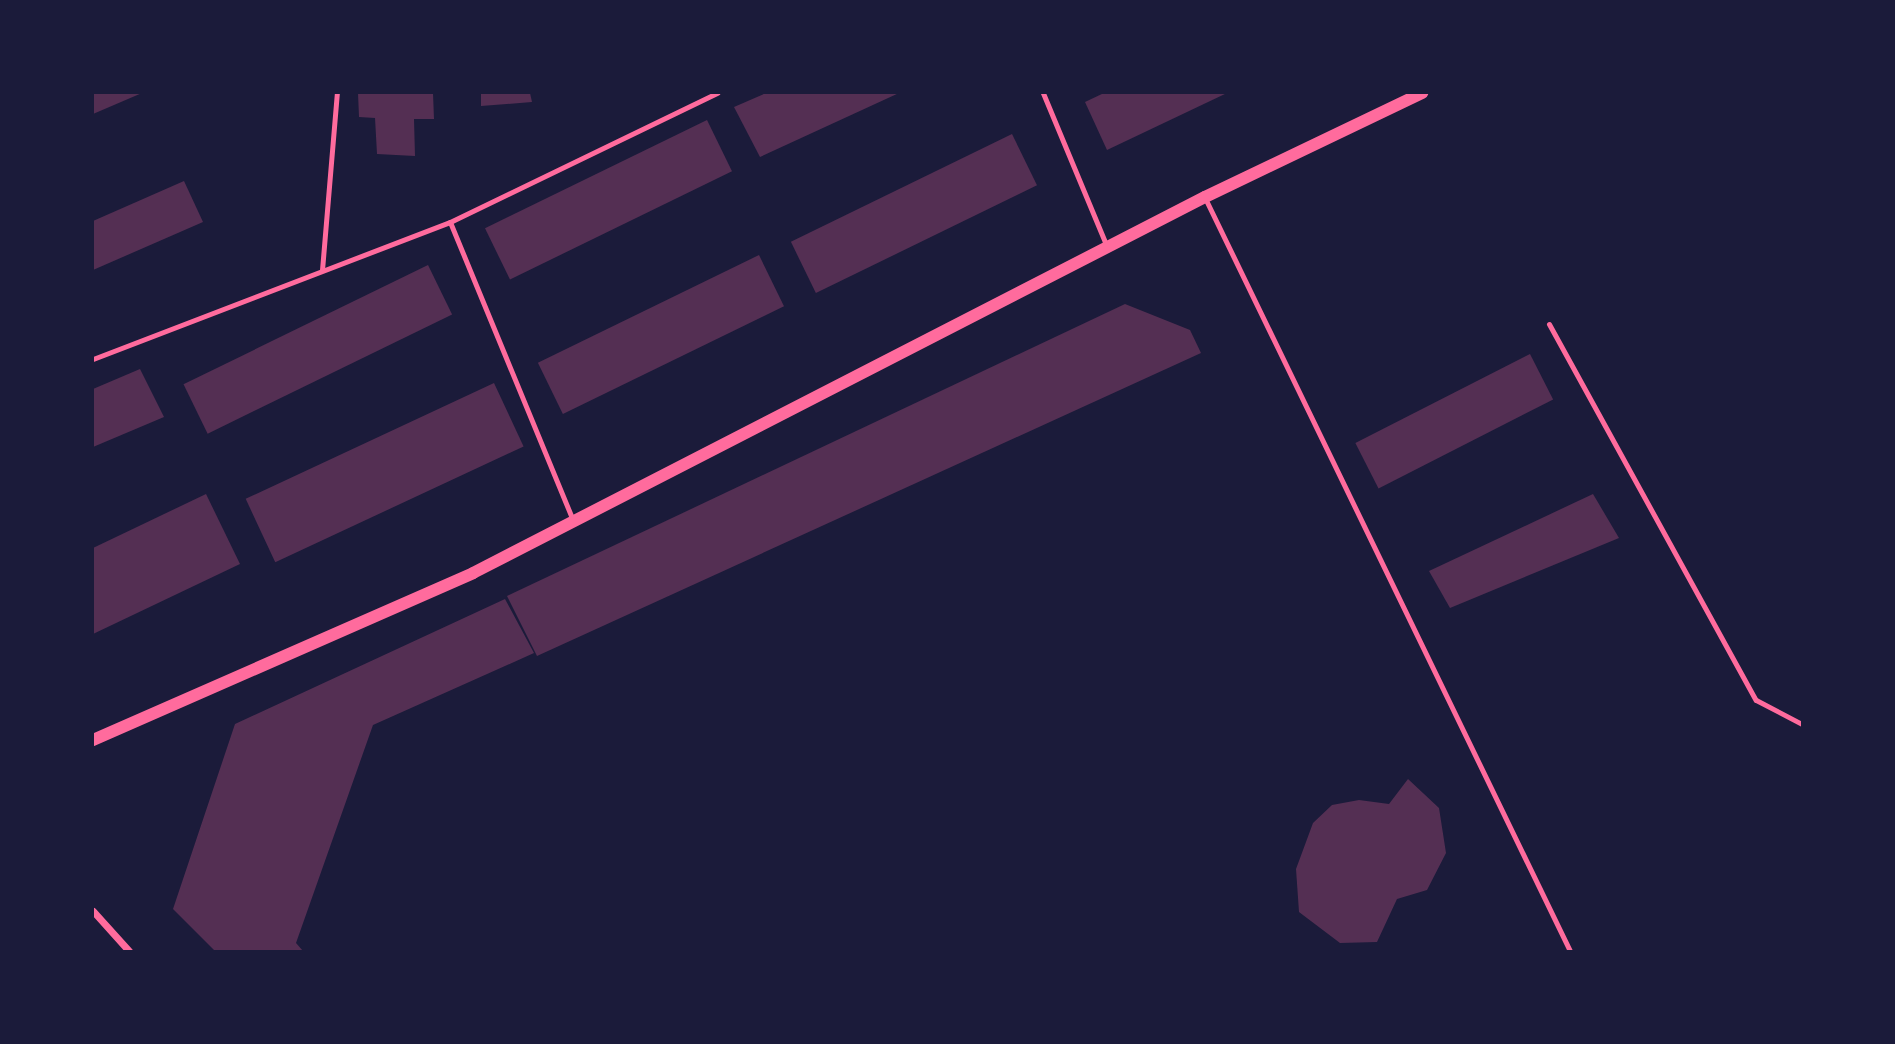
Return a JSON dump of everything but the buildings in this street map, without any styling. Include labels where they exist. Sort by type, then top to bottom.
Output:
[{"type":"street","points":[[93,740],[473,573],[1205,197],[1422,93]]},
{"type":"street","points":[[93,911],[129,951]]},
{"type":"lane","points":[[322,270],[337,93]]},
{"type":"lane","points":[[93,359],[450,222],[717,93]]},
{"type":"lane","points":[[1043,93],[1107,247]]},
{"type":"lane","points":[[1205,197],[1570,951]]},
{"type":"lane","points":[[450,222],[573,522]]},
{"type":"lane","points":[[1549,324],[1756,699],[1802,724]]}]
